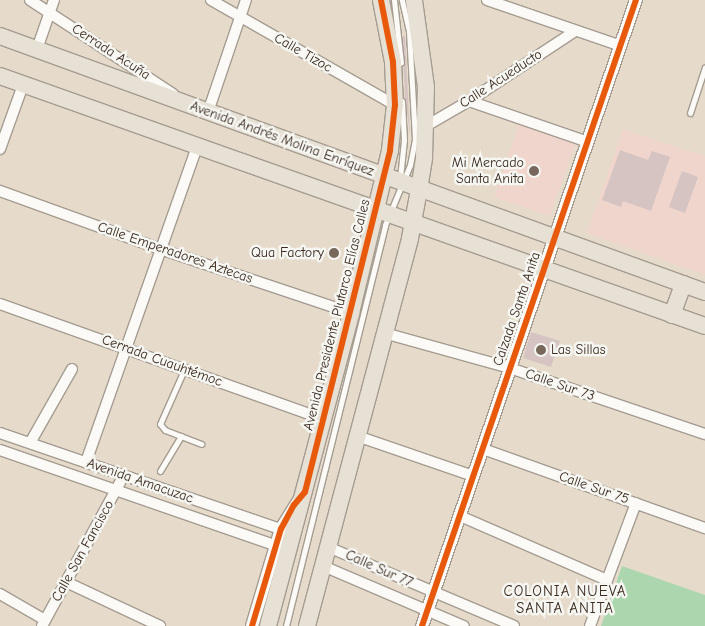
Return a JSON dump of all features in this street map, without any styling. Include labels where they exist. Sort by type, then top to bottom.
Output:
[{"type":"main road","name":"Avenida Presidente Plutarco Elías Calles","points":[[268,626],[351,313],[383,212],[384,178],[395,105],[393,62],[381,0]]},
{"type":"main road","points":[[307,626],[413,222],[419,190],[426,126],[426,87],[414,0]]},
{"type":"main road","name":"Avenida Andrés Molina Enríquez","points":[[0,36],[384,178],[705,292]]},
{"type":"main road","points":[[0,76],[705,326]]},
{"type":"main road","points":[[672,315],[683,284]]},
{"type":"street","name":"Cerrada Acuña","points":[[30,0],[192,106]]},
{"type":"street","points":[[37,49],[54,0]]},
{"type":"street","name":"Calle Tizoc","points":[[211,0],[395,105]]},
{"type":"street","points":[[208,112],[246,0]]},
{"type":"street","points":[[487,0],[621,46]]},
{"type":"street","name":"Calzada Santa Anita","points":[[422,626],[636,0]]},
{"type":"street","name":"Calle Acueducto","points":[[426,126],[470,101],[576,31]]},
{"type":"street","points":[[0,150],[23,85]]},
{"type":"street","points":[[470,101],[588,142]]},
{"type":"street","points":[[86,462],[197,146]]},
{"type":"street","name":"Calle Emperadores Aztecas","points":[[0,191],[160,250],[351,313]]},
{"type":"street","name":"Cerrada Cuauhtémoc","points":[[0,304],[323,419]]},
{"type":"street","name":"Calle Sur 73","points":[[384,333],[510,368],[705,434]]},
{"type":"street","points":[[30,443],[72,370]]},
{"type":"street","name":"Avenida Amacuzac","points":[[0,433],[281,529]]},
{"type":"street","points":[[357,436],[474,476]]},
{"type":"street","name":"Calle Sur 75","points":[[483,449],[705,528]]},
{"type":"street","name":"Avenida Amacuzac","points":[[0,450],[275,545]]},
{"type":"street","name":"Calle San Fancisco","points":[[44,623],[124,475]]},
{"type":"street","name":"Avenida Presidente Plutarco Elías Calles","points":[[252,626],[281,529],[294,505],[305,492]]},
{"type":"street","points":[[590,626],[636,503]]},
{"type":"street","points":[[460,516],[607,580]]},
{"type":"street","name":"Calle Sur 77","points":[[328,546],[432,593],[514,626]]},
{"type":"street","name":"Calle Sur 77","points":[[323,566],[464,626]]},
{"type":"street","points":[[66,582],[160,626]]},
{"type":"street","points":[[0,594],[44,623]]},
{"type":"lane","points":[[394,0],[399,31],[404,140],[400,183]]},
{"type":"lane","points":[[286,626],[383,212],[410,165],[415,139],[409,30],[402,0]]},
{"type":"lane","points":[[690,113],[705,68]]},
{"type":"lane","points":[[184,369],[160,424],[165,430],[201,444]]},
{"type":"lane","points":[[160,471],[181,436]]},
{"type":"shaded area","name":"Mi Mercado Santa Anita","points":[[519,124],[575,144],[550,216],[494,197]]},
{"type":"shaded area","points":[[623,129],[705,156],[705,275],[587,233]]},
{"type":"green space","points":[[622,566],[705,595],[705,626],[601,626]]},
{"type":"building","points":[[402,36],[405,36],[410,135],[405,98]]},
{"type":"building","points":[[620,150],[648,160],[652,151],[670,157],[651,211],[623,201],[621,207],[602,200]]},
{"type":"building","points":[[682,171],[698,177],[685,213],[669,207]]},
{"type":"building","name":"Las Sillas","points":[[531,332],[560,341],[551,367],[523,358]]},
{"type":"cycle path","points":[[252,626],[281,529],[294,505],[305,492],[390,150],[395,105],[393,62],[381,0]]},
{"type":"cycle path","points":[[422,626],[636,0]]},
{"type":"place","name":"Mi Mercado Santa Anita","points":[[534,171]]},
{"type":"place","name":"Qua Factory","points":[[334,253]]},
{"type":"place","name":"Las Sillas","points":[[541,350]]},
{"type":"district","name":"COLONIA NUEVA SANTA ANITA","points":[[565,600]]}]
